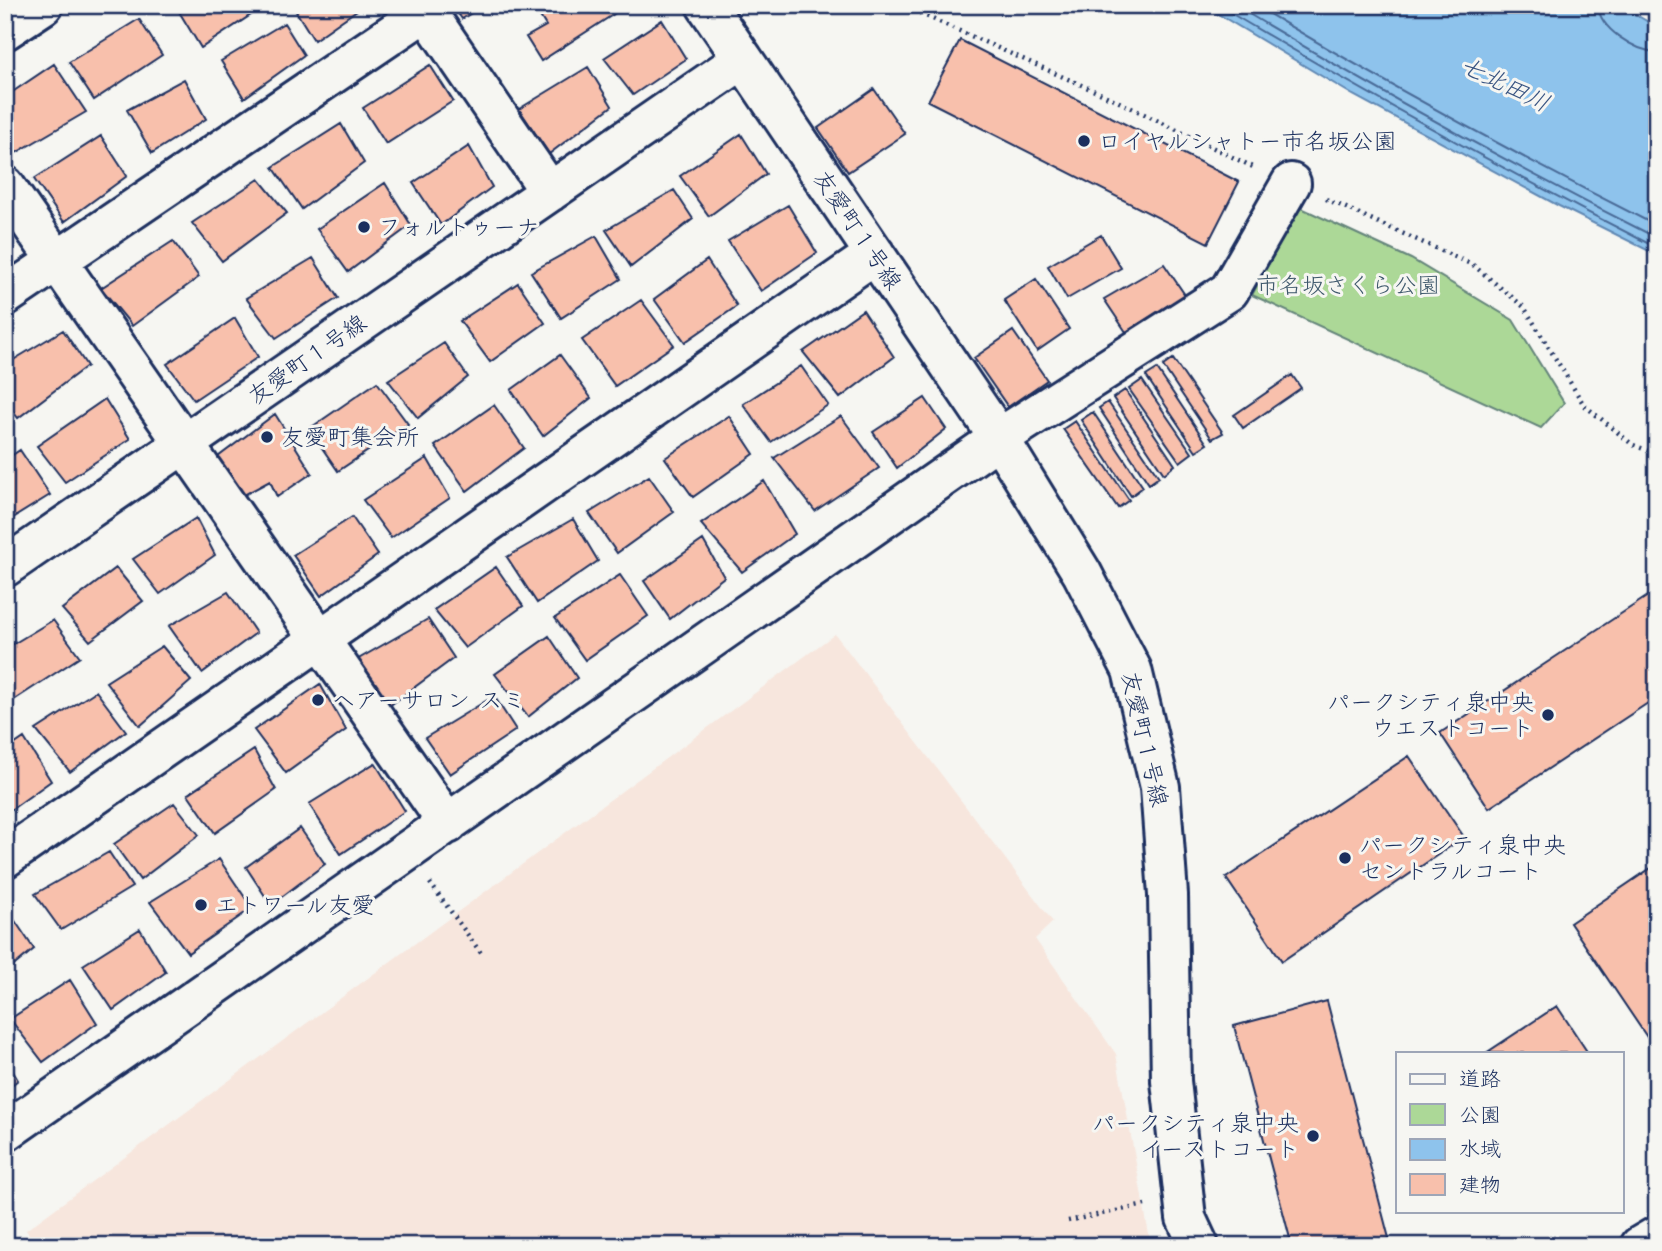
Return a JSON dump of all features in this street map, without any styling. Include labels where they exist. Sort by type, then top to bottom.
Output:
[{"type":"street","points":[[5,30],[43,5]]},
{"type":"street","points":[[706,5],[743,60]]},
{"type":"street","points":[[5,296],[424,8],[550,192]]},
{"type":"street","name":"友愛町１号線","points":[[5,567],[743,60],[999,438],[1082,573],[1132,670],[1160,787],[1168,895],[1171,1081],[1186,1218],[1199,1246]]},
{"type":"street","points":[[5,1132],[999,438],[1228,291],[1291,183]]},
{"type":"street","points":[[5,186],[447,824]]},
{"type":"street","points":[[5,858],[874,254]]},
{"type":"street","points":[[1640,1246],[1657,1236]]},
{"type":"path","points":[[407,852],[481,953]]},
{"type":"path","points":[[1068,1221],[1184,1196]]},
{"type":"shaded area","points":[[835,634],[1053,922],[1035,939],[1116,1054],[1151,1246],[37,1246],[26,1230]]},
{"type":"green space","name":"市名坂さくら公園","points":[[1299,207],[1411,259],[1513,320],[1564,403],[1541,428],[1252,295]]},
{"type":"water","name":"七北田川","points":[[1203,5],[1619,5],[1657,27],[1657,255],[1559,206],[1353,95]]},
{"type":"building","points":[[175,5],[266,5],[201,48]]},
{"type":"building","points":[[292,5],[364,5],[314,40]]},
{"type":"building","points":[[452,5],[484,5],[462,19]]},
{"type":"building","points":[[533,5],[608,5],[614,14],[541,61],[526,37],[546,26]]},
{"type":"building","points":[[139,19],[162,55],[94,100],[69,62]]},
{"type":"building","points":[[662,20],[686,59],[633,95],[604,58]]},
{"type":"building","points":[[284,23],[304,55],[244,98],[221,61]]},
{"type":"building","name":"ロイヤルシャトー市名坂公園","points":[[960,40],[1239,182],[1208,243],[928,101]]},
{"type":"building","points":[[54,64],[86,112],[9,157],[5,152],[5,97]]},
{"type":"building","points":[[430,65],[453,101],[386,144],[363,108]]},
{"type":"building","points":[[588,67],[612,106],[549,154],[519,109]]},
{"type":"building","points":[[184,79],[206,119],[152,153],[127,110]]},
{"type":"building","points":[[874,89],[905,134],[848,172],[818,128]]},
{"type":"building","points":[[341,124],[364,163],[302,209],[273,167]]},
{"type":"building","points":[[741,134],[766,174],[709,216],[680,176]]},
{"type":"building","points":[[101,136],[127,176],[64,222],[34,179]]},
{"type":"building","points":[[469,146],[492,187],[441,225],[413,183]]},
{"type":"building","points":[[259,179],[287,213],[222,261],[192,223]]},
{"type":"building","name":"フォルトゥーナ","points":[[385,183],[411,225],[348,272],[317,229]]},
{"type":"building","points":[[674,190],[693,219],[631,267],[606,230]]},
{"type":"building","points":[[788,205],[817,253],[761,291],[728,241]]},
{"type":"building","points":[[1101,235],[1121,268],[1067,299],[1048,266]]},
{"type":"building","points":[[596,236],[621,279],[561,318],[531,272]]},
{"type":"building","points":[[173,241],[199,277],[132,326],[101,288]]},
{"type":"building","points":[[313,258],[338,298],[276,338],[246,298]]},
{"type":"building","points":[[707,260],[737,306],[685,342],[654,299]]},
{"type":"building","points":[[1164,264],[1185,295],[1126,332],[1104,299]]},
{"type":"building","points":[[1036,279],[1069,329],[1037,351],[1004,300]]},
{"type":"building","points":[[518,283],[545,323],[490,362],[460,321]]},
{"type":"building","points":[[641,300],[674,345],[615,386],[582,340]]},
{"type":"building","points":[[863,310],[894,357],[840,398],[803,352]]},
{"type":"building","points":[[235,318],[258,357],[194,400],[167,364]]},
{"type":"building","points":[[63,330],[87,366],[18,418],[5,401],[5,365]]},
{"type":"building","points":[[1013,331],[1047,380],[1008,407],[974,358]]},
{"type":"building","points":[[444,343],[468,377],[418,418],[388,380]]},
{"type":"building","points":[[560,355],[591,398],[543,436],[511,390]]},
{"type":"building","points":[[1173,359],[1223,433],[1212,439],[1163,366]]},
{"type":"building","points":[[801,366],[828,405],[771,442],[743,404]]},
{"type":"building","points":[[1157,369],[1207,444],[1196,451],[1146,376]]},
{"type":"building","points":[[1292,375],[1301,388],[1243,428],[1234,415]]},
{"type":"building","points":[[1142,380],[1192,453],[1180,462],[1129,389]]},
{"type":"building","points":[[377,382],[408,424],[338,471],[309,429]]},
{"type":"building","points":[[1125,390],[1175,465],[1164,474],[1113,398]]},
{"type":"building","points":[[925,398],[946,429],[897,468],[873,432]]},
{"type":"building","points":[[105,399],[130,439],[65,482],[37,446]]},
{"type":"building","points":[[1108,402],[1159,477],[1149,484],[1099,408]]},
{"type":"building","points":[[494,405],[524,448],[467,491],[435,446]]},
{"type":"building","points":[[1093,412],[1143,487],[1131,496],[1081,420]]},
{"type":"building","name":"友愛町集会所","points":[[275,414],[312,473],[277,497],[270,481],[244,495],[214,460]]},
{"type":"building","points":[[729,416],[754,454],[693,497],[665,458]]},
{"type":"building","points":[[841,416],[879,468],[815,511],[774,458]]},
{"type":"building","points":[[1075,421],[1129,500],[1118,508],[1063,429]]},
{"type":"building","points":[[20,450],[50,495],[5,523],[5,460]]},
{"type":"building","points":[[427,458],[450,498],[391,538],[363,500]]},
{"type":"building","points":[[649,476],[674,512],[617,553],[589,513]]},
{"type":"building","points":[[764,481],[795,534],[742,572],[701,524]]},
{"type":"building","points":[[352,517],[378,555],[321,596],[293,555]]},
{"type":"building","points":[[196,518],[215,555],[160,594],[133,559]]},
{"type":"building","points":[[573,519],[598,561],[537,603],[507,557]]},
{"type":"building","points":[[703,540],[724,577],[670,619],[644,581]]},
{"type":"building","points":[[496,567],[523,606],[465,648],[434,610]]},
{"type":"building","points":[[116,568],[143,601],[90,641],[62,609]]},
{"type":"building","points":[[620,575],[648,616],[585,660],[555,618]]},
{"type":"building","name":"パークシティ泉中央 ウエストコート","points":[[1657,590],[1657,697],[1489,808],[1440,733]]},
{"type":"building","points":[[228,592],[256,633],[202,673],[169,626]]},
{"type":"building","points":[[428,619],[454,658],[389,706],[355,661]]},
{"type":"building","points":[[53,620],[80,657],[11,702],[5,694],[5,649]]},
{"type":"building","points":[[549,636],[577,678],[528,717],[495,674]]},
{"type":"building","points":[[162,646],[191,681],[140,726],[106,682]]},
{"type":"building","points":[[320,684],[346,730],[286,773],[254,730]]},
{"type":"building","points":[[96,691],[126,731],[70,772],[36,730]]},
{"type":"building","points":[[494,696],[516,730],[450,774],[425,738]]},
{"type":"building","points":[[24,738],[51,781],[5,814],[5,751]]},
{"type":"building","points":[[254,750],[276,790],[215,833],[188,794]]},
{"type":"building","name":"パークシティ泉中央 セントラルコート","points":[[1409,756],[1464,837],[1282,961],[1226,878]]},
{"type":"building","points":[[375,763],[405,811],[341,854],[309,804]]},
{"type":"building","points":[[174,803],[199,835],[140,880],[114,844]]},
{"type":"building","points":[[300,828],[325,864],[271,905],[246,867]]},
{"type":"building","points":[[109,852],[132,887],[61,930],[35,894]]},
{"type":"building","name":"エトワール友愛","points":[[219,859],[252,908],[188,953],[150,902]]},
{"type":"building","points":[[1657,864],[1657,1052],[1570,923]]},
{"type":"building","points":[[5,906],[34,949],[5,973]]},
{"type":"building","points":[[140,929],[166,972],[113,1010],[83,965]]},
{"type":"building","points":[[70,980],[97,1023],[43,1062],[10,1019]]},
{"type":"building","name":"パークシティ泉中央 イーストコート","points":[[1327,1001],[1391,1246],[1292,1246],[1234,1026]]},
{"type":"building","points":[[1557,1006],[1587,1052],[1488,1052]]},
{"type":"building","points":[[5,1058],[18,1080],[5,1090]]},
{"type":"place","name":"ロイヤルシャトー市名坂公園","points":[[1084,141]]},
{"type":"place","name":"フォルトゥーナ","points":[[364,227]]},
{"type":"place","name":"友愛町集会所","points":[[267,437]]},
{"type":"place","name":"ヘアーサロン スミ","points":[[318,700]]},
{"type":"place","name":"パークシティ泉中央 ウエストコート","points":[[1548,715]]},
{"type":"place","name":"パークシティ泉中央 セントラルコート","points":[[1345,858]]},
{"type":"place","name":"エトワール友愛","points":[[201,905]]},
{"type":"place","name":"パークシティ泉中央 イーストコート","points":[[1313,1136]]}]
